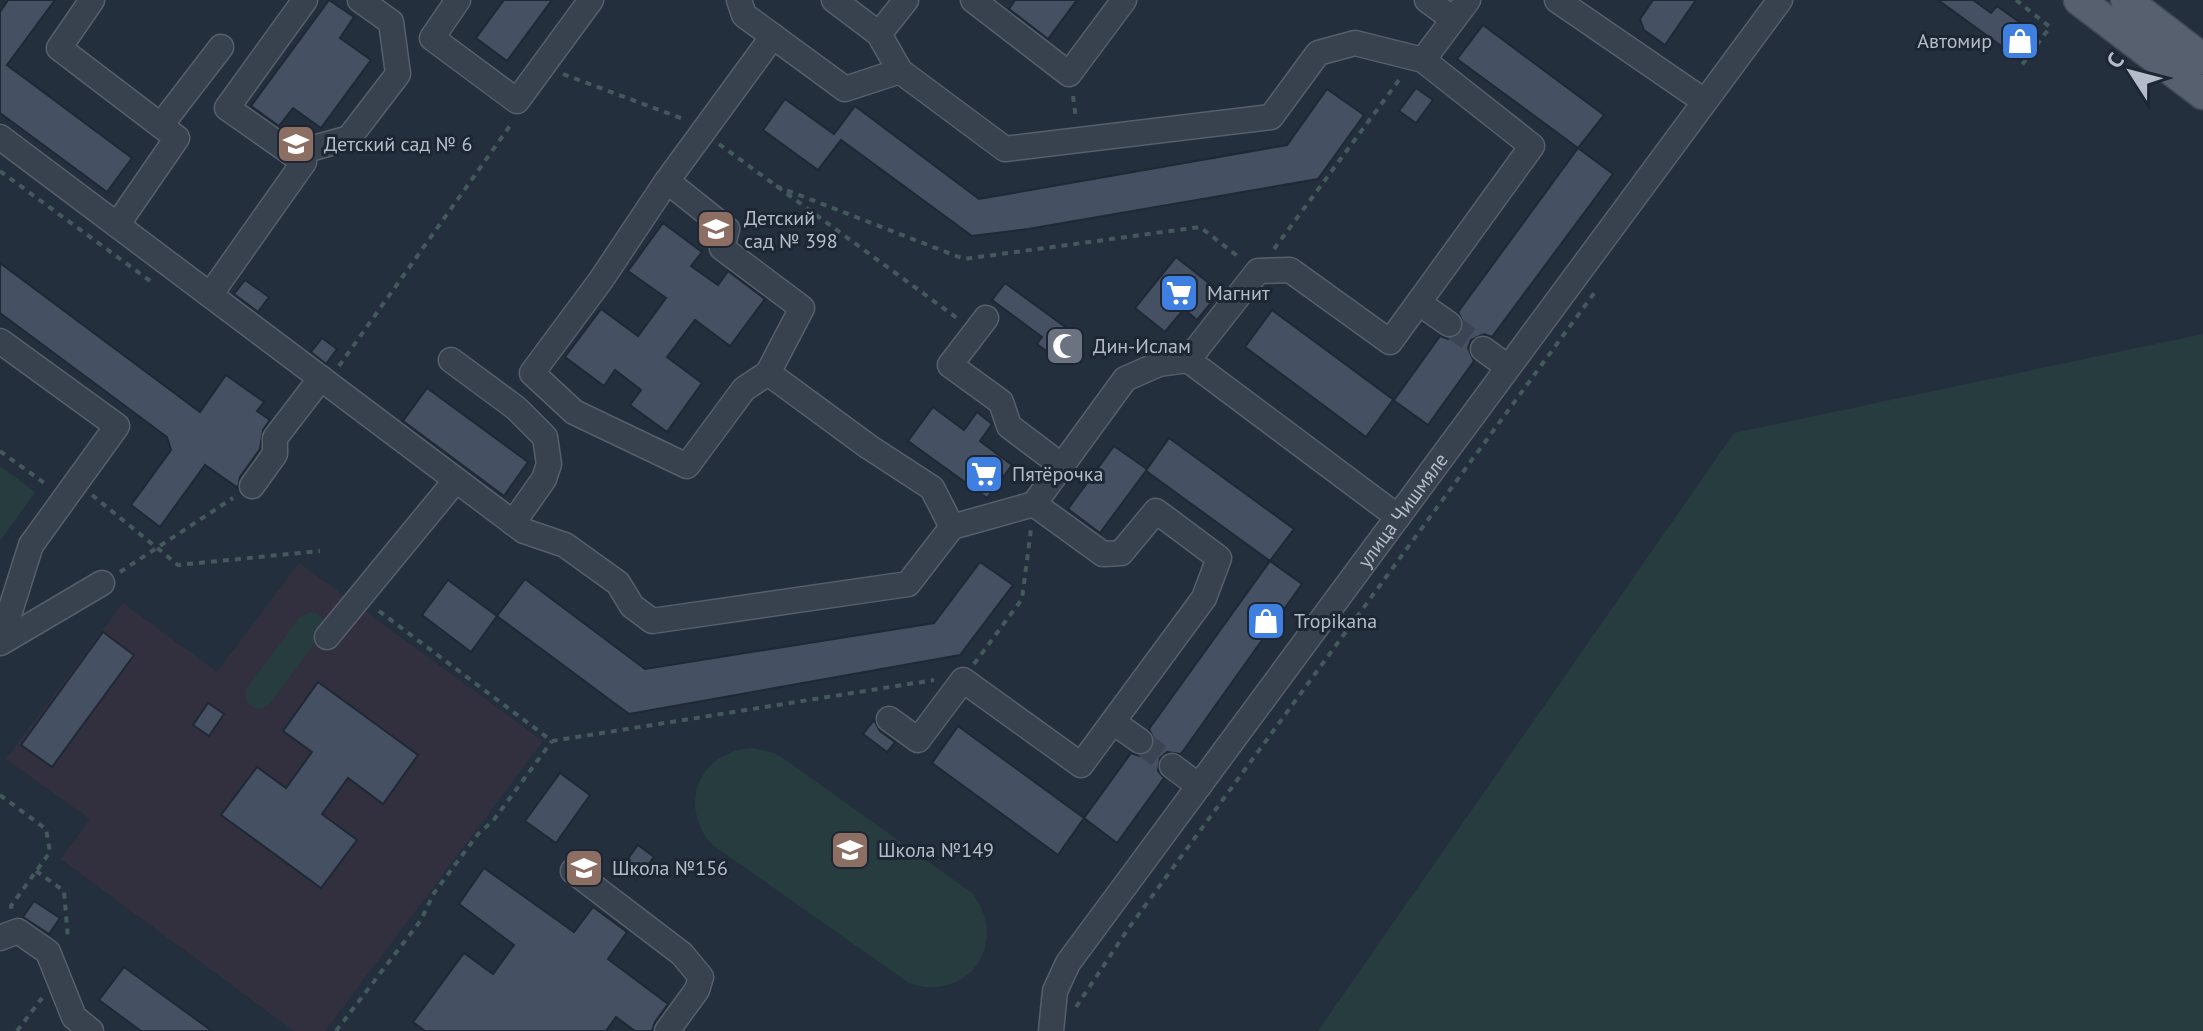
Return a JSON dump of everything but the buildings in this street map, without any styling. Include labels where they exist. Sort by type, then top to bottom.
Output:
[{"type":"main road","points":[[2079,0],[2203,94]]},
{"type":"main road","points":[[2126,0],[2202,56]]},
{"type":"street","points":[[92,0],[59,48],[177,138],[117,225]]},
{"type":"street","points":[[210,295],[304,162],[227,108],[305,0]]},
{"type":"street","points":[[292,154],[349,138],[398,74],[391,22],[360,0]]},
{"type":"street","points":[[458,0],[432,38],[517,101],[591,0]]},
{"type":"street","points":[[739,0],[744,15],[845,89],[900,71]]},
{"type":"street","points":[[0,137],[524,531],[565,545],[618,583],[632,606],[652,621],[908,584],[952,527],[1034,504],[1125,379],[1159,364],[1188,360],[1258,271],[1290,270],[1390,342],[1532,146],[1419,59],[1355,43],[1318,53],[1271,117],[1005,149],[900,71],[879,34],[834,0]]},
{"type":"street","points":[[879,34],[906,0]]},
{"type":"street","points":[[972,0],[1069,74],[1124,0]]},
{"type":"street","points":[[1419,59],[1460,10],[1427,0]]},
{"type":"street","points":[[1557,0],[1704,101]]},
{"type":"street","name":"улица Чишмяле","points":[[1060,1024],[1055,991],[1068,963],[1775,2]]},
{"type":"street","points":[[667,181],[727,229],[722,248],[802,308],[768,373],[744,389],[687,466],[574,412],[532,373],[601,280],[667,181],[773,36]]},
{"type":"street","points":[[161,125],[221,47]]},
{"type":"street","points":[[1419,303],[1449,324]]},
{"type":"street","points":[[981,325],[950,365],[1001,402],[1009,426],[1062,466]]},
{"type":"street","points":[[0,341],[117,426],[31,545],[1,642]]},
{"type":"street","points":[[1483,349],[1508,367]]},
{"type":"street","points":[[451,360],[516,408],[545,437],[549,464],[544,479],[513,523]]},
{"type":"street","points":[[1188,360],[1398,517]]},
{"type":"street","points":[[768,373],[869,447],[932,488],[952,527]]},
{"type":"street","points":[[252,486],[275,454],[275,438],[324,381]]},
{"type":"street","points":[[327,637],[456,480]]},
{"type":"street","points":[[889,719],[918,740],[963,680],[1081,765],[1204,598],[1219,558],[1156,511],[1121,553],[1103,554],[1034,504]]},
{"type":"street","points":[[1,642],[102,583]]},
{"type":"street","points":[[1113,722],[1140,741]]},
{"type":"street","points":[[1172,766],[1199,786]]},
{"type":"street","points":[[573,871],[682,954],[701,977],[697,990],[667,1031]]},
{"type":"street","points":[[9,935],[48,952],[74,1017],[91,1031]]},
{"type":"path","points":[[2016,0],[2050,27],[2019,69]]},
{"type":"path","points":[[776,186],[964,259],[1200,227],[1258,271],[1419,59]]},
{"type":"path","points":[[543,66],[683,117],[776,186],[981,325]]},
{"type":"path","points":[[1069,74],[1080,140]]},
{"type":"path","points":[[324,381],[511,127],[517,101]]},
{"type":"path","points":[[1060,1024],[1599,287]]},
{"type":"path","points":[[0,451],[71,490],[158,548],[178,565],[320,551]]},
{"type":"path","points":[[102,583],[252,486]]},
{"type":"path","points":[[336,1031],[421,920],[434,893],[478,834],[493,821],[552,741],[947,678],[963,680],[1022,599],[1034,504]]},
{"type":"path","points":[[361,597],[552,741]]},
{"type":"path","points":[[0,795],[46,829],[50,852],[11,906],[9,935]]},
{"type":"path","points":[[17,1031],[58,978]]},
{"type":"shaded area","points":[[299,563],[543,741],[325,1031],[294,1031],[61,859],[90,819],[6,759],[123,603],[217,672]]},
{"type":"green space","points":[[2203,334],[2203,1031],[1318,1031],[1734,433]]},
{"type":"green space","points":[[0,466],[35,492],[0,541]]},
{"type":"green space","points":[[309,612],[323,619],[323,632],[270,703],[260,709],[254,708],[246,700],[246,689],[299,618]]},
{"type":"green space","points":[[752,748],[783,758],[972,893],[983,912],[987,931],[985,949],[965,977],[949,985],[930,987],[909,983],[710,843],[700,827],[696,811],[700,782],[707,769],[719,759]]},
{"type":"tunnel","points":[[1449,324],[1483,349]]},
{"type":"tunnel","points":[[1140,741],[1172,766]]},
{"type":"place","name":"Автомир","points":[[2020,41]]},
{"type":"place","name":"Детский сад № 6","points":[[296,144]]},
{"type":"place","name":"Детский сад № 398","points":[[716,229]]},
{"type":"place","name":"Магнит","points":[[1179,293]]},
{"type":"place","name":"Дин-Ислам","points":[[1065,346]]},
{"type":"place","name":"Пятёрочка","points":[[984,474]]},
{"type":"place","name":"Tropikana","points":[[1266,621]]},
{"type":"place","name":"Школа №149","points":[[850,850]]},
{"type":"place","name":"Школа №156","points":[[584,868]]}]
